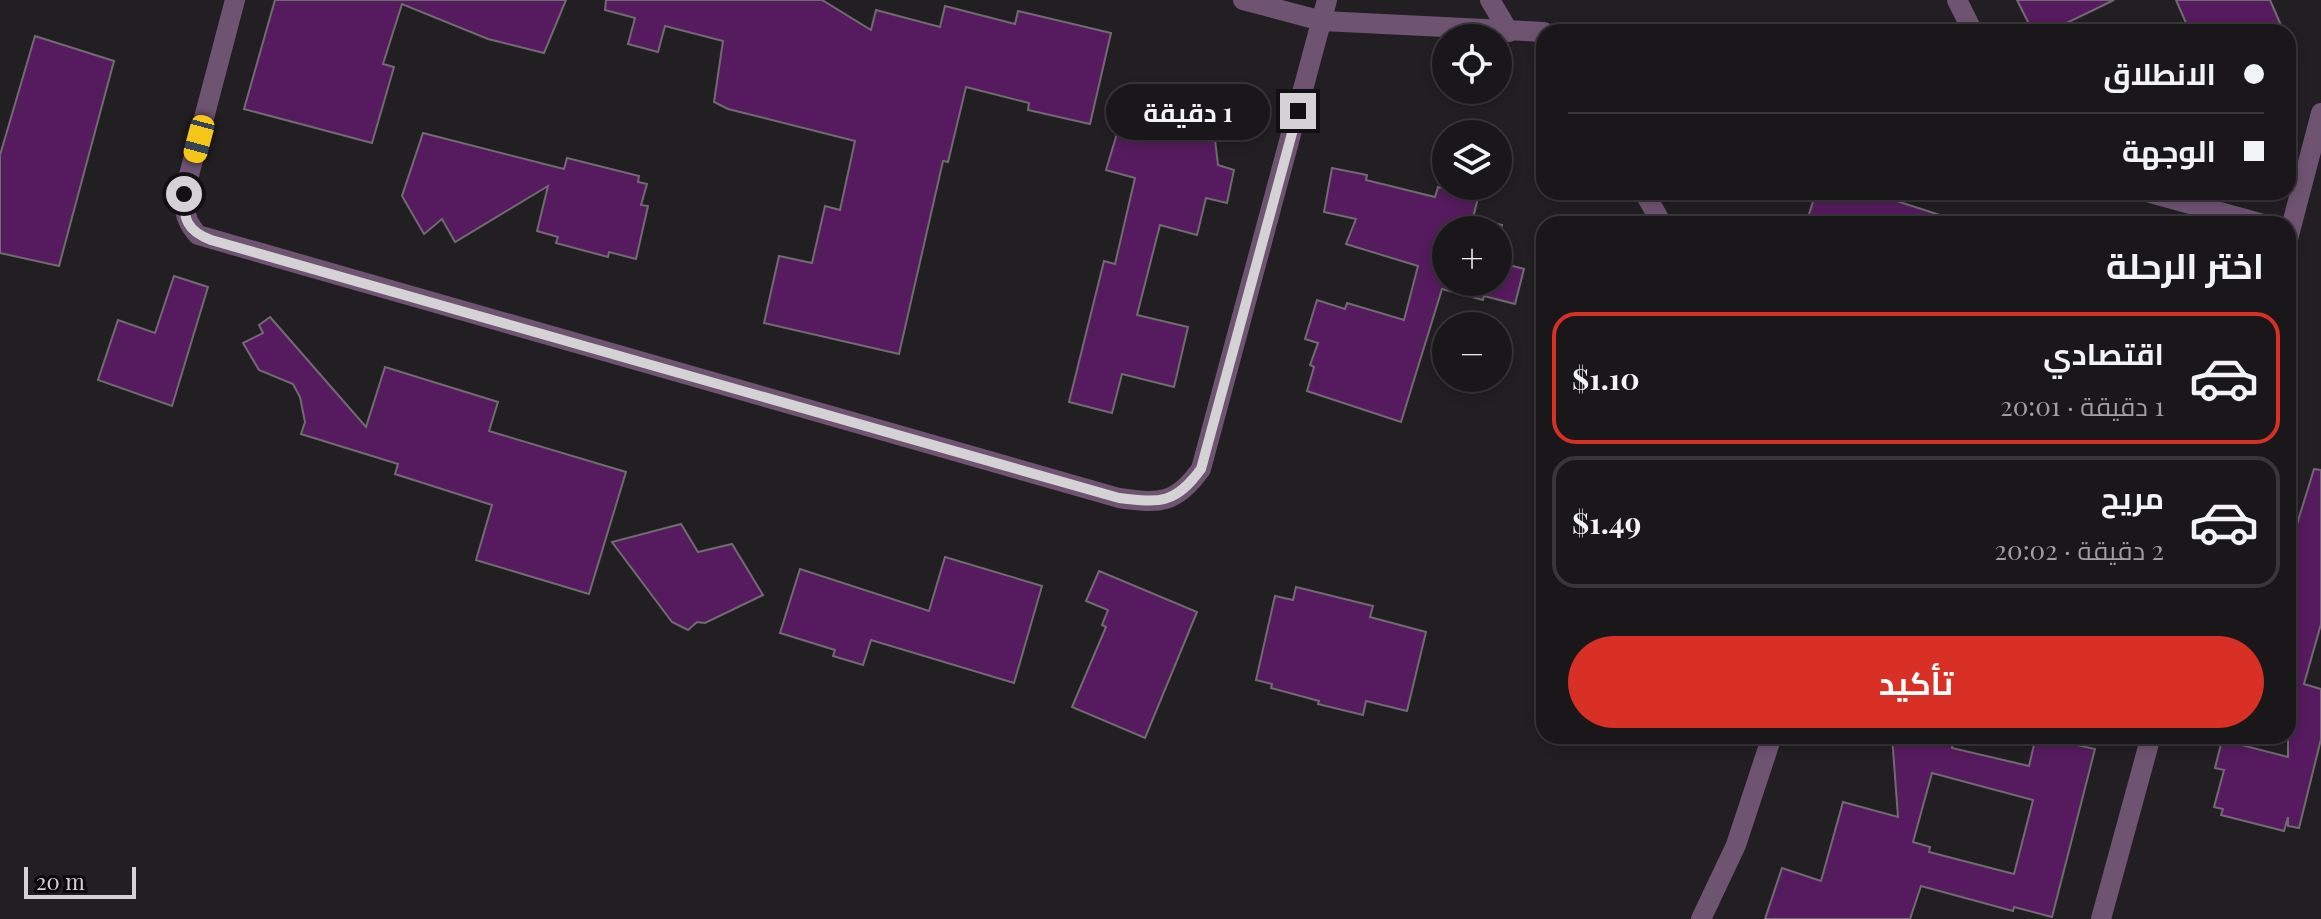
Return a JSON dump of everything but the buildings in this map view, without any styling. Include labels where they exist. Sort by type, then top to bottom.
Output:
[{"type":"street","points":[[235,0],[184,194],[188,224],[198,235],[1104,494],[1152,503],[1171,499],[1187,489],[1201,469],[1327,0]]},
{"type":"street","points":[[1243,0],[1322,21],[1432,27]]},
{"type":"street","points":[[1490,0],[1504,24]]},
{"type":"street","points":[[1957,0],[1969,24]]},
{"type":"street","points":[[1512,32],[1536,32]]},
{"type":"street","points":[[2294,216],[2321,113]]},
{"type":"street","points":[[2176,200],[2234,216]]},
{"type":"street","points":[[1701,919],[1736,845],[1769,744]]},
{"type":"street","points":[[2101,919],[2149,744]]},
{"type":"route","points":[[184,194],[188,224],[198,235],[211,240],[1119,498],[1152,503],[1171,499],[1187,489],[1201,469],[1298,111]]}]
